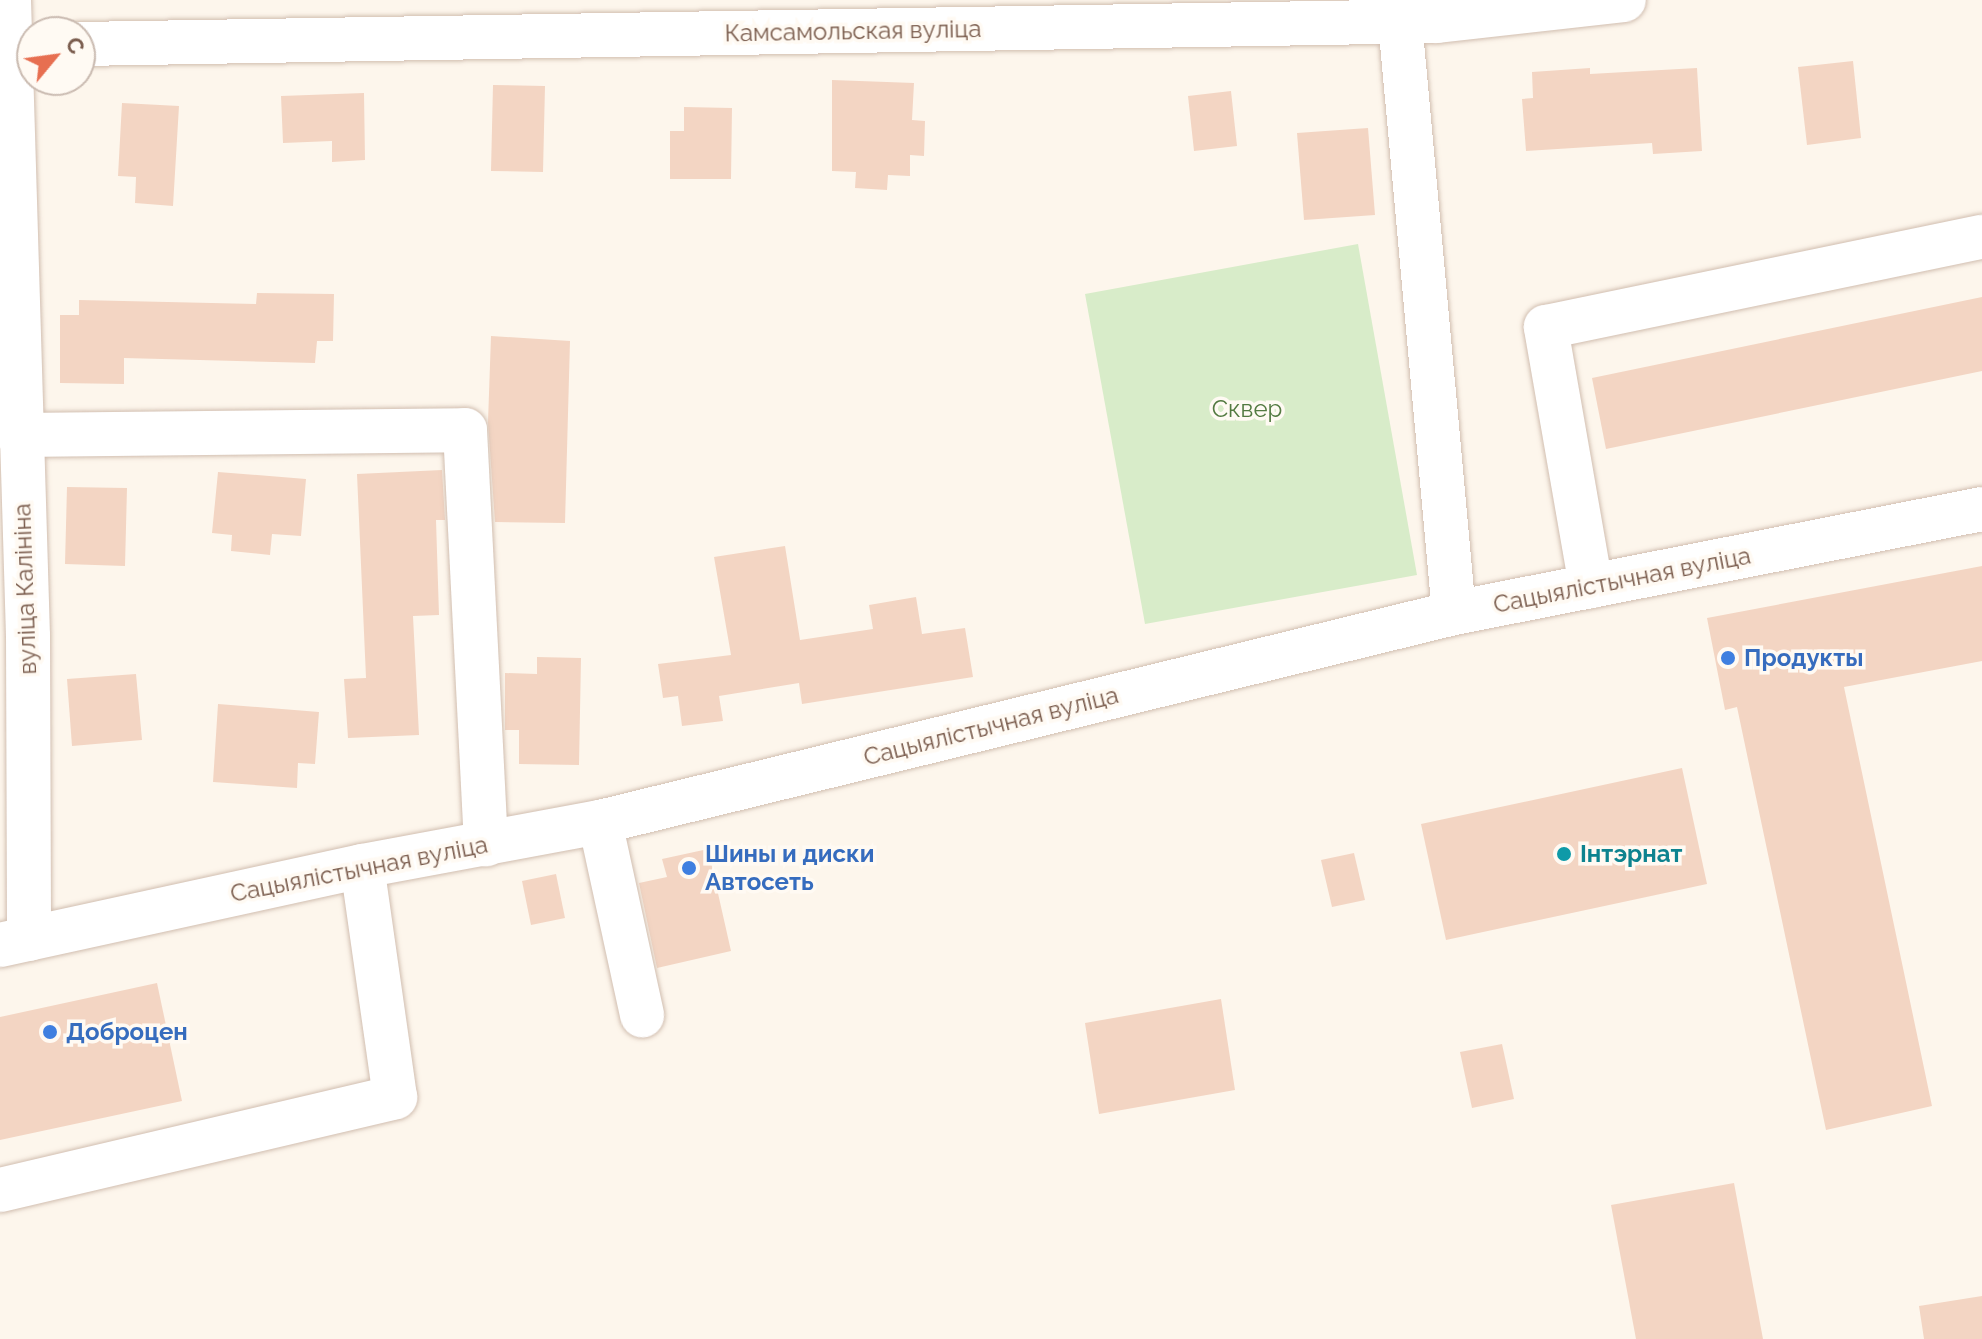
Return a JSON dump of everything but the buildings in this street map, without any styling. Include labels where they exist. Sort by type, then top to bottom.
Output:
[{"type":"street","name":"вуліца Калініна","points":[[9,0],[13,46],[18,435],[14,637],[14,942]]},
{"type":"street","name":"Камсамольская вуліца","points":[[96,44],[1424,14],[1624,0]]},
{"type":"street","points":[[1424,14],[1454,613]]},
{"type":"street","points":[[1591,586],[1546,327],[1982,237]]},
{"type":"street","points":[[18,435],[465,430],[486,844]]},
{"type":"street","name":"Сацыялістычная вуліца","points":[[14,942],[362,866],[600,822],[1454,613],[1982,509]]},
{"type":"street","points":[[600,822],[642,1015]]},
{"type":"street","points":[[0,1190],[395,1097],[362,866]]},
{"type":"green space","name":"Сквер","points":[[1358,244],[1417,575],[1145,624],[1085,294]]},
{"type":"place","name":"Продукты","points":[[1728,658]]},
{"type":"place","name":"Інтэрнат","points":[[1564,854]]},
{"type":"place","name":"Шины и диски Автосеть","points":[[689,868]]},
{"type":"place","name":"Доброцен","points":[[50,1032]]}]
